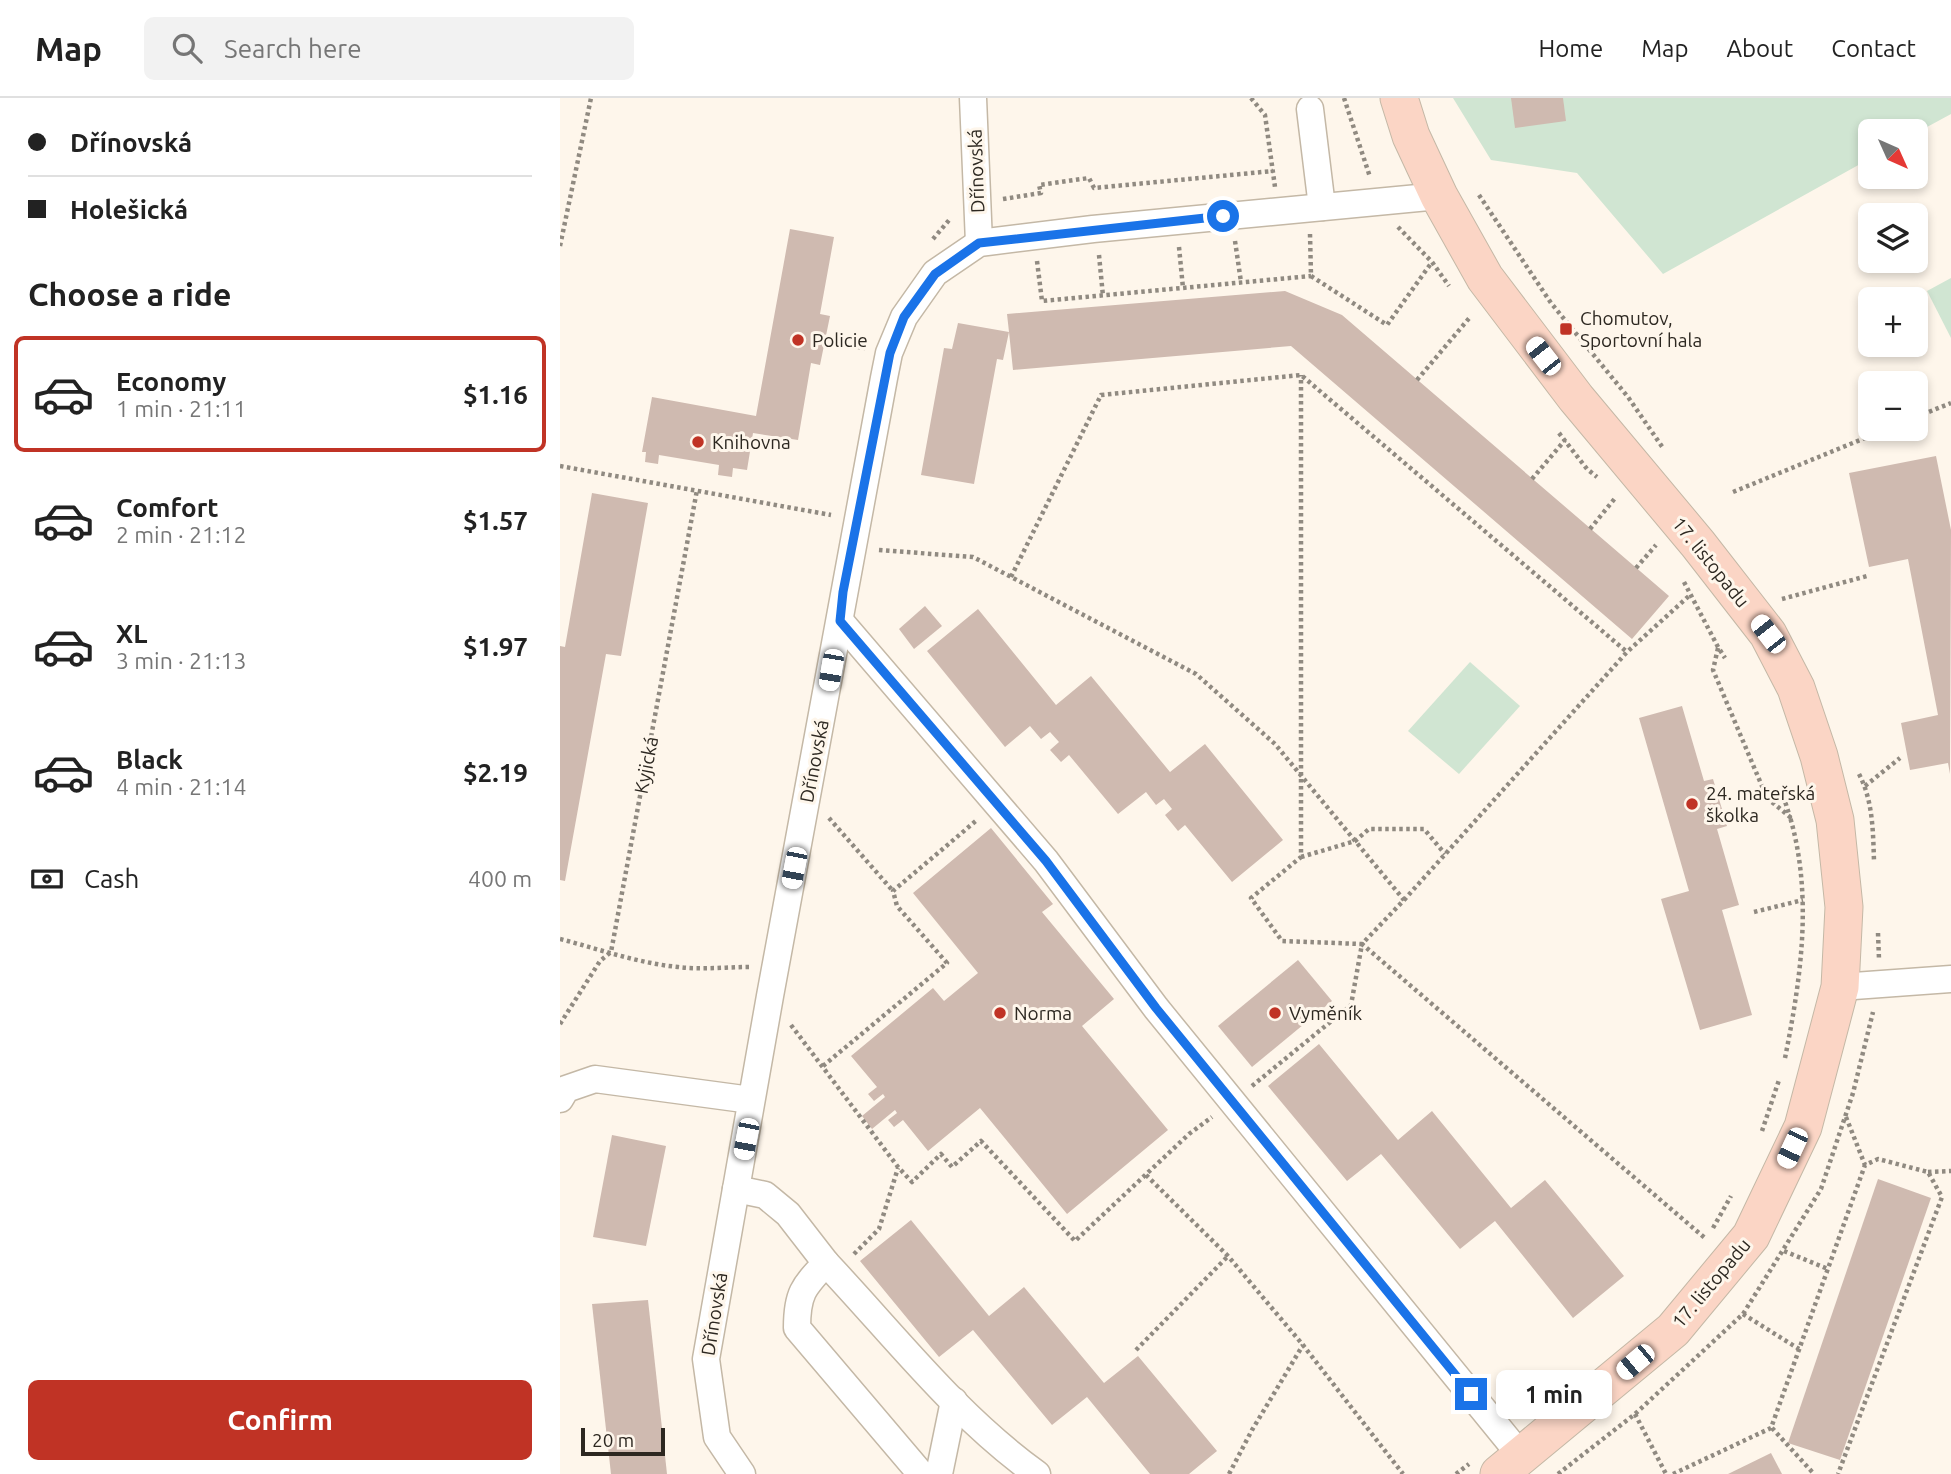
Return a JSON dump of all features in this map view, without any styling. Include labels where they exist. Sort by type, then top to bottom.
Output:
[{"type":"street","name":"Dřínovská","points":[[973,98],[979,243]]},
{"type":"street","name":"17. listopadu","points":[[1399,98],[1411,136],[1456,190],[1492,288],[1576,398],[1698,544],[1768,634],[1796,688],[1819,756],[1835,820],[1844,907],[1840,987],[1802,1126],[1751,1236],[1672,1330],[1511,1465]]},
{"type":"street","points":[[1310,109],[1316,218]]},
{"type":"street","name":"Dřínovská","points":[[742,1474],[717,1437],[706,1359],[769,996],[840,621],[845,580],[890,353],[904,317],[935,274],[979,243],[1093,229],[1316,218],[1456,190]]},
{"type":"street","points":[[840,621],[1046,861],[1156,1008],[1232,1102],[1511,1465]]},
{"type":"street","points":[[1840,987],[1951,979]]},
{"type":"street","points":[[560,1099],[566,1090],[595,1079],[751,1100]]},
{"type":"street","points":[[736,1189],[765,1195],[788,1214],[831,1268],[954,1401],[1008,1454],[1037,1474]]},
{"type":"street","points":[[831,1268],[811,1278],[797,1302],[797,1328],[921,1474]]},
{"type":"street","points":[[939,1474],[954,1401]]},
{"type":"path","points":[[560,246],[591,98]]},
{"type":"path","points":[[977,205],[1041,193],[1039,185],[1089,177],[1094,188],[1273,171],[1265,116],[1251,98]]},
{"type":"path","points":[[1456,190],[1628,397],[1666,452]]},
{"type":"path","points":[[1311,276],[1316,218]]},
{"type":"path","points":[[1234,235],[1241,282]]},
{"type":"path","points":[[1178,238],[1183,288]]},
{"type":"path","points":[[1098,244],[1103,296]]},
{"type":"path","points":[[1036,252],[1042,301],[1311,276],[1387,325],[1433,262]]},
{"type":"path","points":[[1418,380],[1471,316]]},
{"type":"path","points":[[1301,375],[1301,857]]},
{"type":"path","points":[[1011,576],[1101,395],[1301,375],[1627,652]]},
{"type":"path","points":[[1928,412],[1951,403]]},
{"type":"path","points":[[1532,479],[1565,440]]},
{"type":"path","points":[[1733,492],[1858,441]]},
{"type":"path","points":[[560,466],[838,516]]},
{"type":"path","name":"Kyjická","points":[[560,1024],[600,961],[611,952],[697,490]]},
{"type":"path","points":[[1590,529],[1618,494]]},
{"type":"path","points":[[1636,568],[1661,539]]},
{"type":"path","points":[[871,550],[973,557],[1196,674],[1275,744],[1404,900]]},
{"type":"path","points":[[1783,599],[1867,576]]},
{"type":"path","points":[[769,996],[912,1182],[941,1154],[952,1167],[981,1141],[1075,1241],[1189,1134],[1351,1005],[1362,944],[1627,652],[1690,595],[1726,658]]},
{"type":"path","points":[[1718,648],[1713,670],[1767,798],[1790,817]]},
{"type":"path","points":[[1865,786],[1900,758]]},
{"type":"path","points":[[1781,789],[1798,842],[1803,900],[1801,967],[1784,1065]]},
{"type":"path","points":[[808,793],[892,891],[897,906],[947,963],[822,1066]]},
{"type":"path","points":[[892,891],[995,804]]},
{"type":"path","points":[[1445,854],[1424,829],[1369,829],[1355,841],[1301,857],[1251,898],[1282,941],[1362,944],[1706,1239],[1733,1193]]},
{"type":"path","points":[[1754,912],[1803,900]]},
{"type":"path","points":[[560,939],[611,952],[620,957],[678,968],[775,967]]},
{"type":"path","points":[[1760,1135],[1780,1077]]},
{"type":"path","points":[[1673,1474],[1771,1428],[1865,1165],[1845,1116]]},
{"type":"path","points":[[1865,1165],[1878,1159],[1928,1172],[1951,1171]]},
{"type":"path","points":[[831,1268],[879,1229],[898,1167]]},
{"type":"path","points":[[1838,1474],[1942,1197],[1928,1172]]},
{"type":"path","points":[[1146,1175],[1228,1256],[1303,1345],[1403,1474]]},
{"type":"path","points":[[1784,1251],[1828,1269]]},
{"type":"path","points":[[1136,1350],[1228,1256]]},
{"type":"path","points":[[1743,1314],[1799,1349]]},
{"type":"path","points":[[1229,1474],[1303,1345]]},
{"type":"path","points":[[1635,1414],[1666,1474]]},
{"type":"path","points":[[1771,1428],[1814,1474]]},
{"type":"green space","points":[[1453,98],[1951,98],[1951,114],[1928,126],[1928,119],[1858,119],[1858,165],[1663,274],[1577,173],[1491,160]]},
{"type":"green space","points":[[1951,278],[1951,338],[1928,293]]},
{"type":"green space","points":[[1470,662],[1520,706],[1459,774],[1408,731]]},
{"type":"building","points":[[1511,98],[1563,98],[1566,121],[1515,128]]},
{"type":"building","name":"Policie","points":[[790,229],[834,237],[820,314],[830,316],[820,365],[811,363],[798,440],[753,433],[747,470],[733,468],[732,477],[718,475],[719,465],[659,455],[658,464],[645,462],[646,452],[642,452],[652,397],[756,416]]},
{"type":"building","points":[[1285,291],[1342,315],[1669,596],[1632,639],[1291,346],[1013,370],[1007,314]]},
{"type":"building","points":[[958,323],[1009,332],[1003,360],[997,359],[974,484],[921,475],[944,348],[952,349]]},
{"type":"building","points":[[1936,456],[1951,530],[1950,774],[1948,763],[1910,770],[1901,723],[1938,715],[1908,559],[1869,567],[1849,473]]},
{"type":"building","points":[[592,493],[648,503],[621,656],[606,654],[565,881],[560,880],[560,646],[565,647]]},
{"type":"building","points":[[925,606],[942,626],[914,649],[899,629]]},
{"type":"building","points":[[978,609],[1056,705],[1091,676],[1170,772],[1205,744],[1283,840],[1232,882],[1185,825],[1178,831],[1165,815],[1172,809],[1164,799],[1156,805],[1146,792],[1118,814],[1069,755],[1061,762],[1050,750],[1059,742],[1050,732],[1041,739],[1030,726],[1005,747],[927,651]]},
{"type":"building","points":[[1682,706],[1704,781],[1713,779],[1727,826],[1717,829],[1739,905],[1722,910],[1752,1015],[1700,1030],[1661,899],[1689,891],[1639,718]]},
{"type":"building","name":"Norma","points":[[991,828],[1053,904],[1042,912],[1114,999],[1082,1026],[1168,1130],[1067,1214],[980,1108],[928,1151],[903,1120],[894,1127],[888,1120],[897,1113],[895,1110],[872,1129],[862,1116],[885,1097],[883,1094],[874,1101],[868,1094],[877,1087],[851,1056],[933,988],[944,1001],[978,973],[913,893]]},
{"type":"building","name":"Vyměník","points":[[1298,960],[1332,1001],[1252,1067],[1218,1026]]},
{"type":"building","points":[[1319,1044],[1398,1140],[1432,1111],[1511,1208],[1545,1180],[1624,1276],[1573,1318],[1495,1221],[1460,1249],[1381,1154],[1347,1181],[1268,1086]]},
{"type":"building","points":[[612,1135],[666,1146],[646,1246],[593,1237]]},
{"type":"building","points":[[1878,1179],[1931,1198],[1840,1460],[1788,1443]]},
{"type":"building","points":[[911,1220],[989,1316],[1024,1287],[1104,1383],[1138,1356],[1217,1451],[1189,1474],[1150,1474],[1087,1397],[1052,1425],[973,1330],[939,1357],[860,1261]]},
{"type":"building","points":[[648,1300],[667,1474],[611,1474],[592,1304]]},
{"type":"building","points":[[1771,1453],[1782,1474],[1728,1474]]},
{"type":"place","name":"Chomutov, Sportovní hala","points":[[1566,329]]},
{"type":"place","name":"Policie","points":[[798,340]]},
{"type":"place","name":"Knihovna","points":[[698,442]]},
{"type":"place","name":"24. mateřská školka","points":[[1692,804]]},
{"type":"place","name":"Norma","points":[[1000,1013]]},
{"type":"place","name":"Vyměník","points":[[1275,1013]]},
{"type":"route","points":[[1223,216],[979,243],[935,274],[904,317],[890,353],[843,592],[840,621],[1046,861],[1156,1008],[1471,1394]]}]
